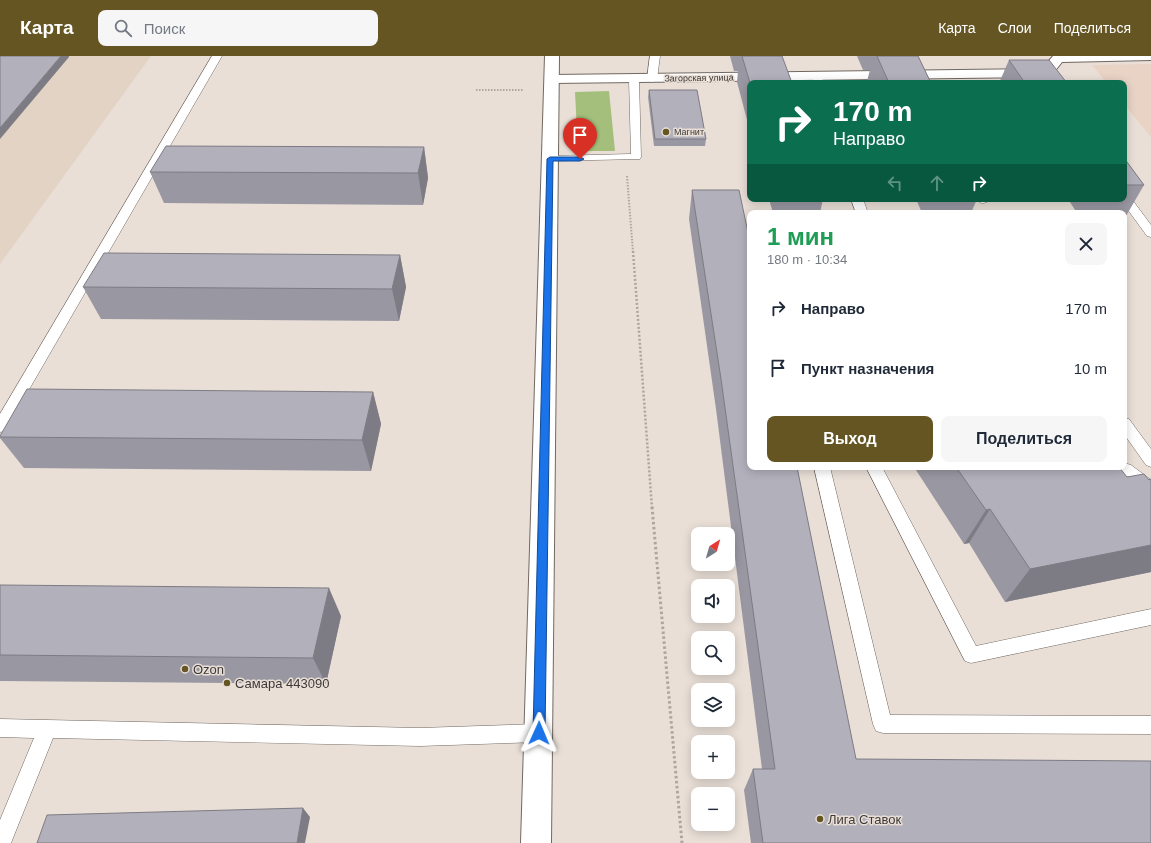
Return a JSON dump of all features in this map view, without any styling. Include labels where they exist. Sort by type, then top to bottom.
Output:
[{"type":"main road","points":[[536,843],[552,56]]},
{"type":"main road","name":"Загорская улица","points":[[552,79],[922,79],[938,74],[1038,78],[1046,73],[1058,58],[1151,56]]},
{"type":"main road","points":[[931,62],[938,74]]},
{"type":"lane","points":[[0,427],[217,56]]},
{"type":"lane","points":[[652,79],[655,56]]},
{"type":"lane","points":[[550,159],[636,157],[634,80]]},
{"type":"lane","points":[[1127,200],[1151,233]]},
{"type":"lane","points":[[1127,427],[1151,462]]},
{"type":"lane","points":[[823,470],[883,724],[1151,725]]},
{"type":"lane","points":[[876,470],[971,655],[1151,617]]},
{"type":"lane","points":[[1089,477],[1121,470]]},
{"type":"lane","points":[[1127,470],[1151,489]]},
{"type":"lane","points":[[0,728],[420,737],[539,733]]},
{"type":"lane","points":[[1,843],[47,729]]},
{"type":"path","points":[[476,90],[524,90]]},
{"type":"path","points":[[626,158],[650,484],[682,843]]},
{"type":"shaded area","points":[[0,56],[151,56],[0,264]]},
{"type":"shaded area","points":[[1151,64],[1151,137],[1127,108],[1127,80],[1104,80],[1092,65]]},
{"type":"green space","points":[[609,91],[615,151],[578,151],[575,92]]},
{"type":"building","points":[[0,56],[61,56],[0,128]]},
{"type":"building","points":[[742,56],[782,56],[791,80],[749,80]]},
{"type":"building","points":[[877,56],[918,56],[930,80],[888,80]]},
{"type":"building","points":[[1009,60],[1049,60],[1065,80],[1023,80]]},
{"type":"building","points":[[649,90],[697,90],[706,139],[655,139]]},
{"type":"building","points":[[166,146],[424,147],[418,173],[150,172]]},
{"type":"building","points":[[1127,162],[1144,185],[1127,185]]},
{"type":"building","points":[[692,190],[739,190],[747,228],[747,470],[798,470],[856,759],[1151,761],[1151,843],[763,843],[753,769],[775,769],[721,379]]},
{"type":"building","points":[[104,253],[400,255],[392,289],[83,287]]},
{"type":"building","points":[[27,389],[373,392],[362,440],[0,437]]},
{"type":"building","points":[[958,470],[1121,470],[1127,477],[1144,474],[1149,480],[1151,479],[1151,545],[1030,569],[990,509],[986,510]]},
{"type":"building","points":[[0,585],[329,588],[313,658],[0,655]]},
{"type":"building","points":[[303,808],[297,843],[37,843],[47,815]]},
{"type":"place","name":"Магнит","points":[[666,132]]},
{"type":"place","name":"Ozon","points":[[185,669]]},
{"type":"place","name":"Самара 443090","points":[[227,683]]},
{"type":"place","name":"Лига Ставок","points":[[820,819]]},
{"type":"route","points":[[539,733],[550,159],[580,159]]}]
